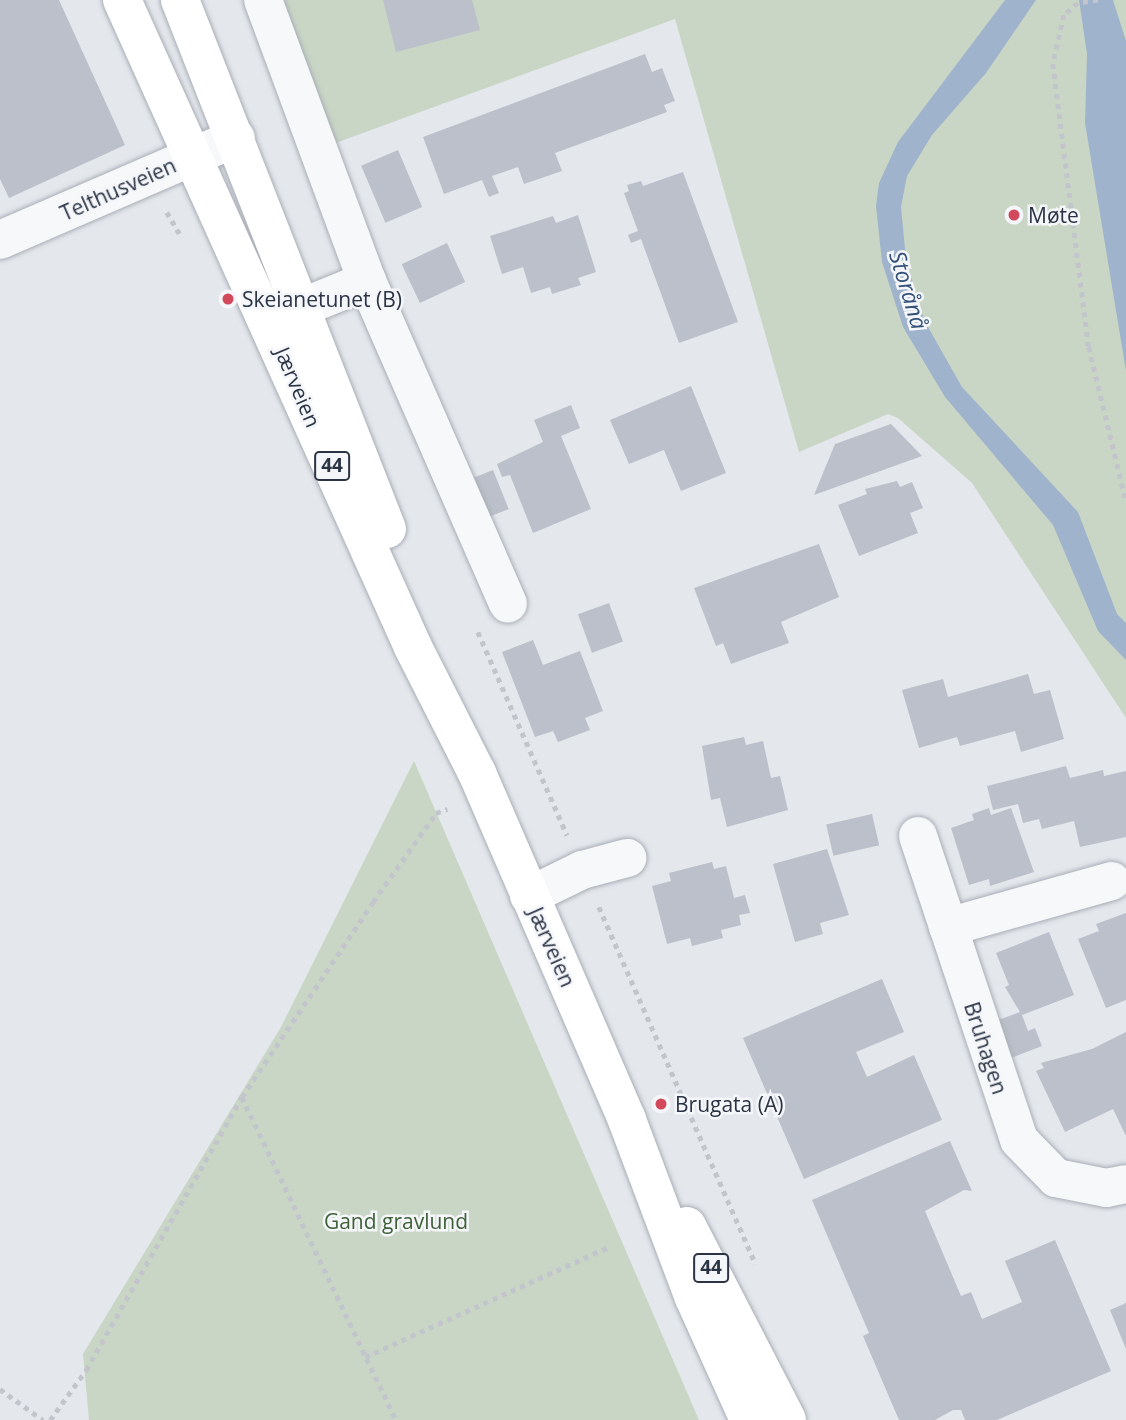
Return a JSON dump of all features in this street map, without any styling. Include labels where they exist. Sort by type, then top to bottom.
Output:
[{"type":"main road","name":"Jærveien","points":[[122,0],[193,156],[286,314]]},
{"type":"main road","name":"Jærveien","points":[[180,0],[236,138],[286,314],[477,773],[627,1120],[694,1298],[750,1420]]},
{"type":"main road","name":"Jærveien","points":[[627,1120],[718,1281],[788,1420]]},
{"type":"street","points":[[263,0],[367,281],[508,604]]},
{"type":"street","name":"Telthusveien","points":[[0,240],[236,138]]},
{"type":"street","points":[[286,314],[367,281]]},
{"type":"street","name":"Bruhagen","points":[[919,836],[1019,1140],[1056,1178],[1105,1188],[1126,1184]]},
{"type":"street","points":[[529,895],[583,870],[627,858]]},
{"type":"street","points":[[948,927],[1112,881]]},
{"type":"path","points":[[1098,0],[1078,3],[1059,27],[1053,64],[1089,347],[1126,500]]},
{"type":"path","points":[[473,621],[758,1269]]},
{"type":"path","points":[[50,1420],[86,1370],[242,1097],[380,891],[436,813],[447,808]]},
{"type":"path","points":[[242,1097],[396,1420]]},
{"type":"path","points":[[365,1357],[611,1246]]},
{"type":"path","points":[[0,1389],[43,1420]]},
{"type":"green space","points":[[275,0],[1126,0],[1126,718],[972,483],[898,418],[888,414],[799,452],[675,19],[330,145]]},
{"type":"green space","name":"Gand gravlund","points":[[414,761],[699,1420],[89,1420],[83,1354],[281,1027]]},
{"type":"water","name":"Storånå","points":[[1005,0],[1036,0],[986,73],[932,135],[907,176],[901,207],[906,259],[924,320],[962,387],[1078,512],[1117,614],[1126,623],[1126,660],[1098,631],[1053,525],[945,397],[903,327],[882,262],[876,206],[879,183],[898,142]]},
{"type":"water","points":[[1079,0],[1113,0],[1126,41],[1126,371],[1085,123],[1087,54]]},
{"type":"building","points":[[0,0],[59,0],[125,145],[9,198],[0,179]]},
{"type":"building","points":[[383,0],[472,0],[480,30],[396,52]]},
{"type":"building","points":[[645,54],[652,72],[662,68],[675,101],[664,105],[667,112],[555,153],[562,171],[524,184],[518,167],[492,176],[499,193],[489,197],[482,180],[444,194],[423,137]]},
{"type":"building","points":[[398,150],[422,207],[385,223],[361,166]]},
{"type":"building","points":[[683,172],[738,322],[679,343],[641,239],[631,243],[628,235],[638,231],[624,193],[629,191],[627,185],[641,181],[643,186]]},
{"type":"building","points":[[578,215],[596,272],[578,278],[581,285],[552,294],[550,287],[531,293],[523,267],[502,274],[490,236],[553,216],[556,223]]},
{"type":"building","points":[[447,243],[465,282],[420,303],[402,264]]},
{"type":"building","points":[[691,386],[726,473],[681,491],[664,450],[629,464],[610,420]]},
{"type":"building","points":[[571,405],[580,428],[561,436],[591,509],[533,533],[510,475],[502,477],[497,464],[543,442],[534,420]]},
{"type":"building","points":[[891,424],[922,456],[814,495],[835,444]]},
{"type":"building","points":[[493,470],[509,509],[486,518],[470,479]]},
{"type":"building","points":[[897,481],[900,487],[912,482],[923,508],[910,513],[918,533],[859,556],[838,505],[867,494],[865,489]]},
{"type":"building","points":[[819,544],[839,597],[781,622],[789,643],[731,664],[723,643],[716,646],[694,588]]},
{"type":"building","points":[[609,603],[623,642],[592,653],[578,614]]},
{"type":"building","points":[[533,640],[543,665],[580,651],[603,711],[585,718],[590,730],[558,742],[553,731],[535,737],[502,652]]},
{"type":"building","points":[[1028,674],[1034,694],[1050,690],[1064,739],[1021,752],[1015,731],[960,746],[957,737],[919,748],[902,690],[943,679],[948,697]]},
{"type":"building","points":[[744,737],[746,745],[763,741],[771,778],[780,776],[788,810],[727,827],[720,798],[711,800],[702,746]]},
{"type":"building","points":[[1066,766],[1070,778],[1103,770],[1104,776],[1126,771],[1126,837],[1080,847],[1074,821],[1042,829],[1039,819],[1023,823],[1018,804],[993,810],[987,786]]},
{"type":"building","points":[[989,808],[991,815],[1011,808],[1034,872],[990,886],[989,879],[969,885],[951,828],[974,820],[972,814]]},
{"type":"building","points":[[872,814],[879,845],[833,856],[826,825]]},
{"type":"building","points":[[827,849],[849,915],[820,923],[823,934],[795,942],[773,864]]},
{"type":"building","points":[[712,862],[714,869],[726,866],[734,898],[745,895],[750,913],[739,915],[741,925],[721,930],[723,938],[692,946],[690,938],[667,944],[652,886],[671,881],[669,873]]},
{"type":"building","points":[[1126,913],[1126,1000],[1106,1008],[1078,939],[1099,931],[1096,924]]},
{"type":"building","points":[[1049,932],[1074,995],[1022,1015],[1028,1031],[1035,1028],[1042,1046],[1008,1059],[993,1022],[1020,1012],[1005,987],[1009,985],[996,953]]},
{"type":"building","points":[[882,979],[904,1032],[856,1052],[867,1077],[914,1055],[942,1120],[804,1179],[743,1038]]},
{"type":"building","points":[[1126,1032],[1126,1136],[1113,1109],[1065,1132],[1036,1071],[1044,1068],[1041,1063],[1092,1049]]},
{"type":"building","points":[[950,1141],[972,1191],[964,1190],[925,1211],[961,1296],[971,1292],[982,1319],[1022,1302],[1005,1261],[1055,1240],[1111,1371],[997,1420],[965,1420],[961,1410],[953,1410],[935,1420],[899,1420],[863,1336],[869,1333],[812,1200]]},
{"type":"building","points":[[1126,1303],[1126,1349],[1110,1310]]},
{"type":"place","name":"Møte","points":[[1014,215]]},
{"type":"place","name":"Skeianetunet (B)","points":[[228,299]]},
{"type":"place","name":"Brugata (A)","points":[[661,1104]]}]
